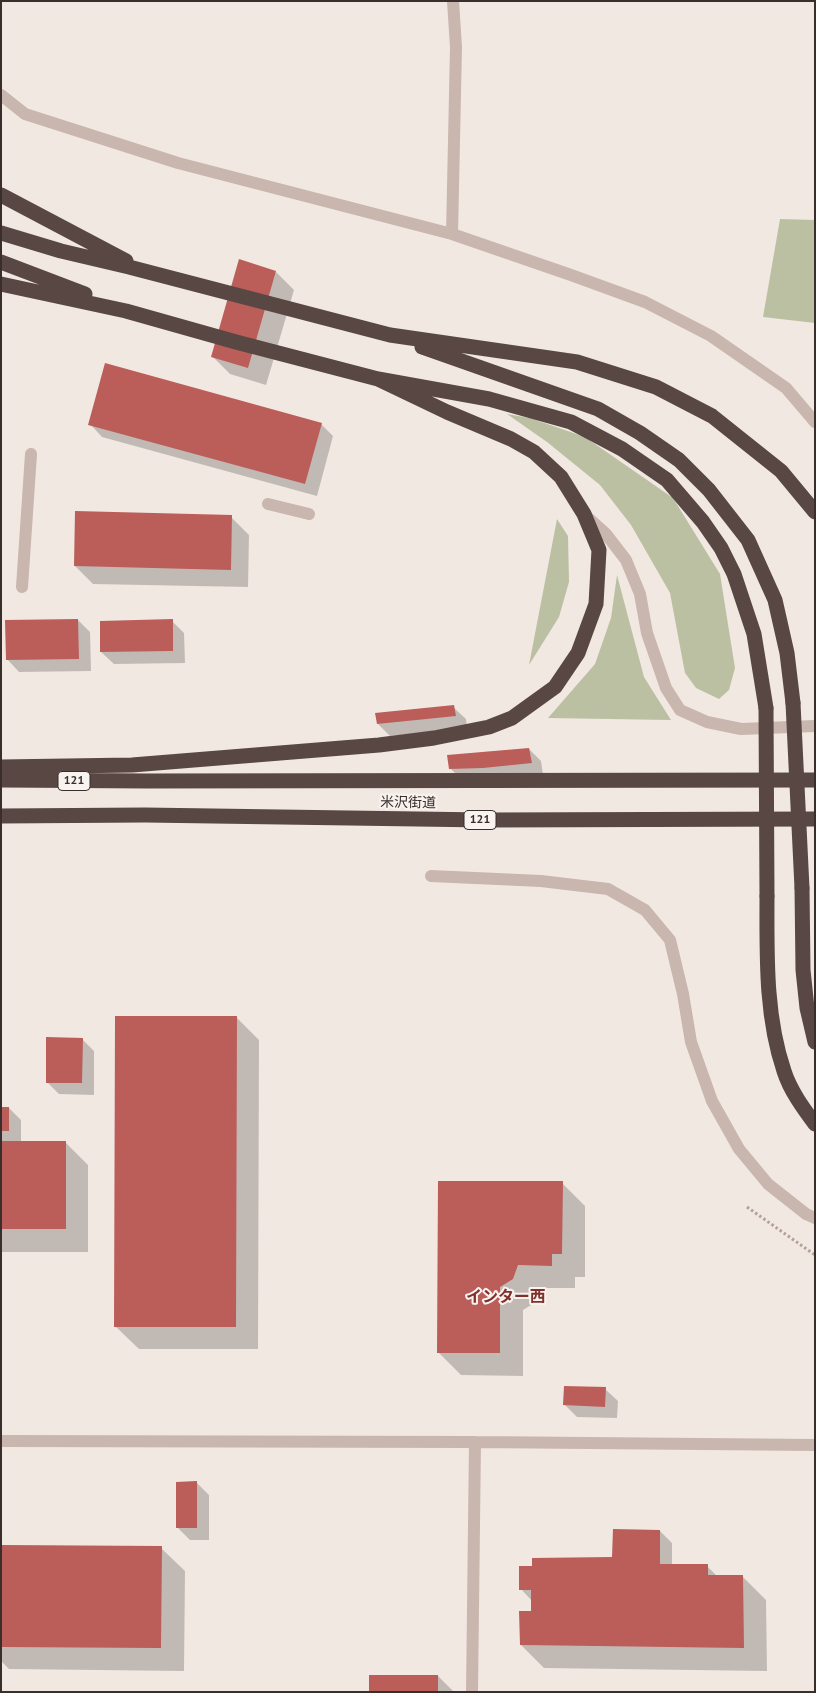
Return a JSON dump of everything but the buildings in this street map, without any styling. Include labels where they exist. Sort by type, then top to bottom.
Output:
[{"type":"highway","points":[[1,195],[154,275]]},
{"type":"highway","points":[[1,233],[61,252],[129,267],[390,335],[598,409],[640,433],[679,460],[709,490],[748,540],[775,600],[787,653],[793,703],[802,888],[803,970],[807,1008],[815,1042]]},
{"type":"highway","points":[[1,262],[126,310]]},
{"type":"highway","points":[[1,284],[126,310],[236,342],[378,379],[489,399],[571,422],[622,449],[667,480],[703,522],[721,548],[734,574],[754,634],[766,708],[767,958],[773,1026],[784,1072],[801,1106],[815,1124]]},
{"type":"highway","points":[[390,335],[577,362],[656,387],[712,416],[781,471],[815,512]]},
{"type":"highway","points":[[1,767],[132,765],[379,745],[434,738],[489,727],[512,718],[555,687],[578,652],[596,604],[599,550],[584,514],[561,477],[534,452],[511,439],[447,412],[378,379]]},
{"type":"highway","name":"米沢街道","points":[[1,780],[815,780]]},
{"type":"highway","name":"米沢街道","points":[[1,816],[145,815],[485,820],[815,818]]},
{"type":"street","points":[[452,234],[456,47],[453,1]]},
{"type":"street","points":[[1,95],[25,114],[178,163],[452,234],[645,302],[711,336],[786,388],[815,422]]},
{"type":"street","points":[[22,587],[31,454]]},
{"type":"street","points":[[268,504],[309,514]]},
{"type":"street","points":[[584,514],[606,534],[626,560],[640,594],[647,633],[666,688],[680,710],[707,722],[741,729],[815,726]]},
{"type":"street","points":[[431,876],[541,881],[608,889],[645,910],[670,940],[692,1042],[712,1101],[739,1149],[768,1184],[806,1214],[815,1218]]},
{"type":"street","points":[[1,1441],[815,1445]]},
{"type":"street","points":[[472,1692],[475,1442]]},
{"type":"path","points":[[747,1207],[815,1255]]},
{"type":"green space","points":[[780,219],[815,220],[815,323],[763,317]]},
{"type":"green space","points":[[507,414],[530,418],[585,437],[673,498],[720,574],[735,668],[729,690],[719,699],[696,688],[685,673],[670,593],[631,525],[600,485],[547,442]]},
{"type":"green space","points":[[557,519],[568,536],[569,582],[559,617],[529,665]]},
{"type":"green space","points":[[617,575],[644,677],[671,720],[548,718],[595,664],[611,618]]},
{"type":"district","name":"インター西","points":[[506,1297]]}]
